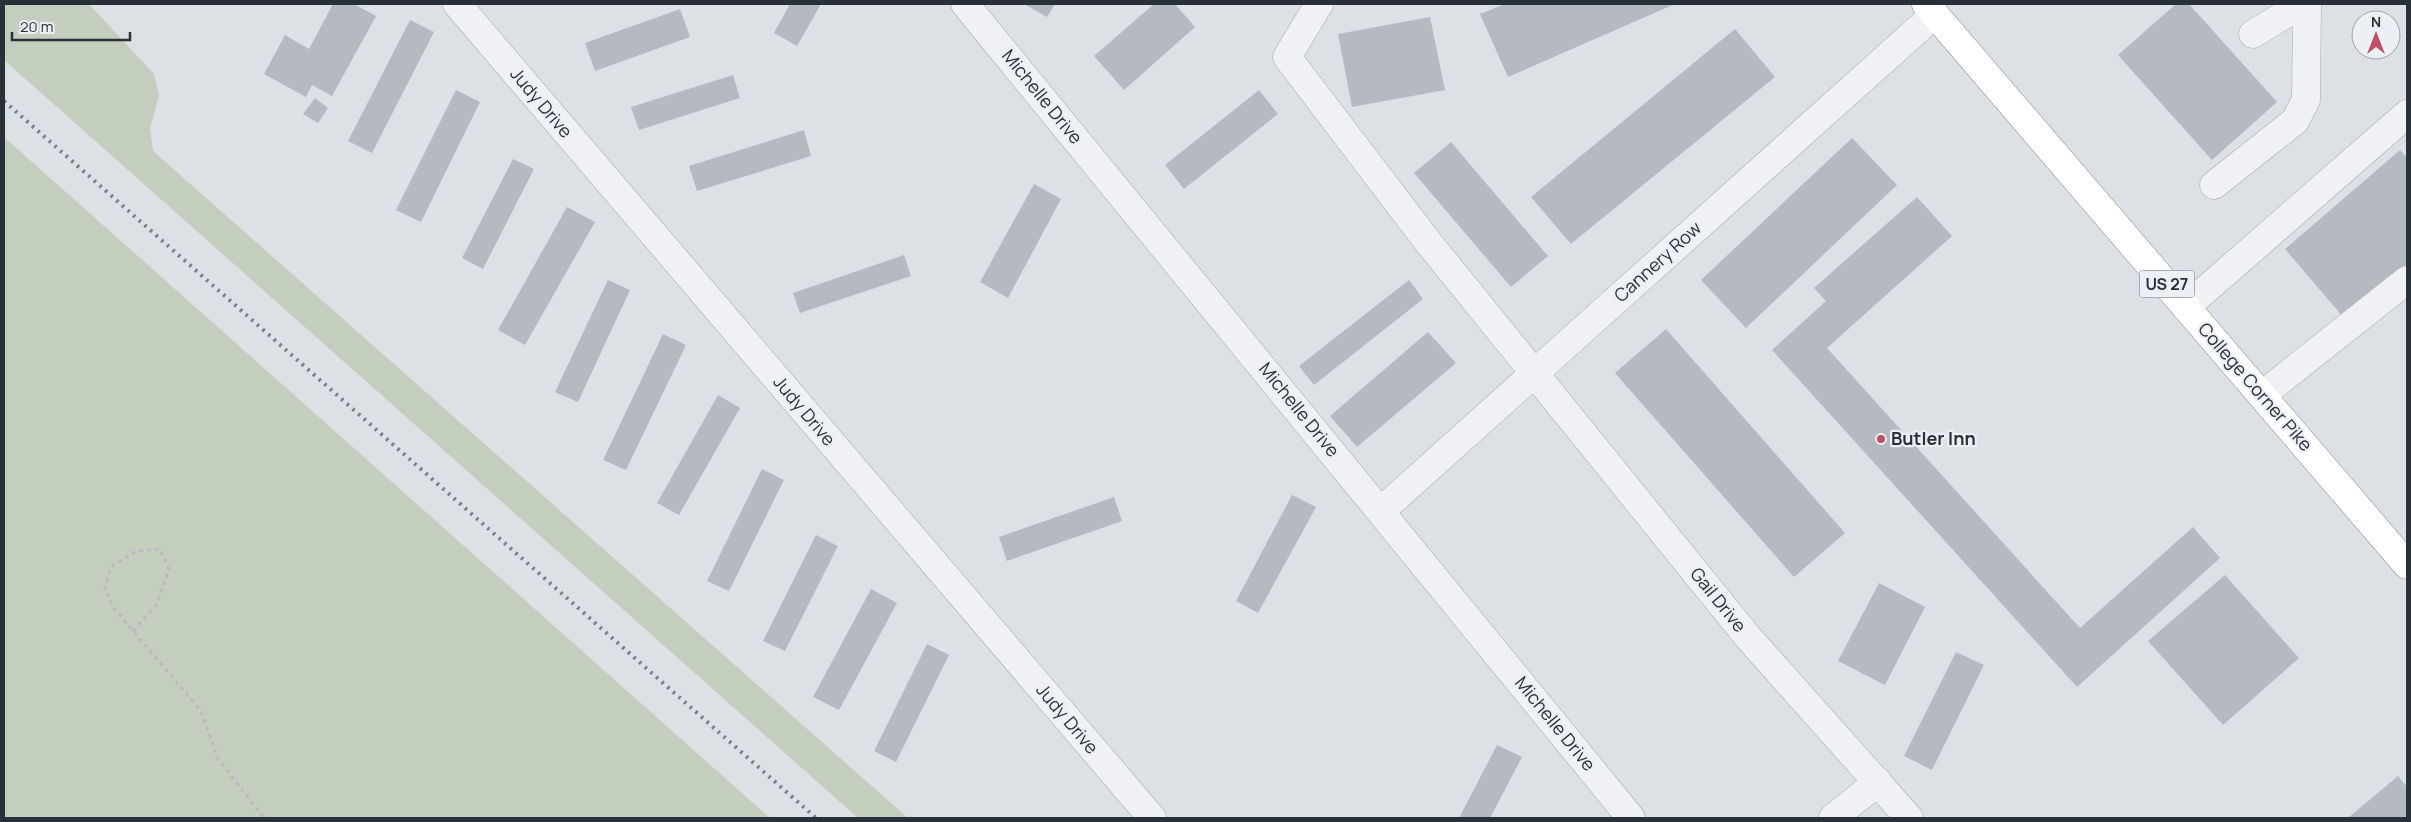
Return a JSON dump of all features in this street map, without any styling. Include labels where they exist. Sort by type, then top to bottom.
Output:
[{"type":"highway","name":"College Corner Pike","points":[[1930,9],[2407,566]]},
{"type":"street","name":"Judy Drive","points":[[457,4],[1152,818]]},
{"type":"street","name":"Michelle Drive","points":[[965,4],[1382,510],[1631,818]]},
{"type":"street","name":"Gail Drive","points":[[1319,4],[1287,57],[1428,242],[1746,636],[1909,818]]},
{"type":"street","points":[[2253,34],[2302,4]]},
{"type":"street","points":[[2214,186],[2295,121],[2306,100],[2307,4]]},
{"type":"street","name":"Cannery Row","points":[[1382,510],[1534,375],[1930,9]]},
{"type":"street","points":[[2186,307],[2407,114]]},
{"type":"street","points":[[2262,395],[2407,280]]},
{"type":"street","points":[[1833,818],[1878,782]]},
{"type":"path","points":[[134,631],[156,605],[169,570],[160,549],[136,551],[111,567],[105,588],[112,606],[201,711],[218,759],[264,818]]},
{"type":"green space","points":[[4,4],[89,4],[154,74],[159,95],[150,129],[153,151],[908,818],[858,818],[4,60]]},
{"type":"green space","points":[[4,137],[770,818],[4,818]]},
{"type":"building","points":[[333,4],[354,4],[376,16],[332,96],[312,85],[306,97],[264,74],[285,35],[309,49]]},
{"type":"building","points":[[790,4],[821,4],[797,46],[774,33]]},
{"type":"building","points":[[1024,4],[1055,4],[1047,17]]},
{"type":"building","points":[[1154,4],[1175,4],[1195,27],[1124,90],[1094,56]]},
{"type":"building","points":[[1505,4],[1675,4],[1508,77],[1480,14]]},
{"type":"building","points":[[2176,4],[2189,4],[2277,102],[2212,160],[2118,55]]},
{"type":"building","points":[[680,9],[690,37],[595,71],[585,43]]},
{"type":"building","points":[[1430,17],[1445,90],[1352,107],[1338,34]]},
{"type":"building","points":[[410,20],[434,32],[372,153],[348,141]]},
{"type":"building","points":[[1735,29],[1775,77],[1571,244],[1531,197]]},
{"type":"building","points":[[733,75],[740,98],[639,130],[631,107]]},
{"type":"building","points":[[456,90],[480,102],[421,222],[396,210]]},
{"type":"building","points":[[1259,90],[1278,114],[1184,189],[1165,165]]},
{"type":"building","points":[[315,98],[328,108],[318,123],[303,114]]},
{"type":"building","points":[[804,130],[811,156],[697,191],[689,166]]},
{"type":"building","points":[[1852,138],[1897,185],[1746,328],[1701,280]]},
{"type":"building","points":[[1451,142],[1548,256],[1511,287],[1414,173]]},
{"type":"building","points":[[2400,150],[2407,158],[2407,264],[2344,318],[2285,249]]},
{"type":"building","points":[[513,159],[534,169],[483,269],[462,258]]},
{"type":"building","points":[[1034,184],[1061,199],[1008,298],[980,282]]},
{"type":"building","name":"Butler Inn","points":[[1917,197],[1952,236],[1827,348],[2080,628],[2193,527],[2220,558],[2077,687],[1772,350],[1826,301],[1814,288]]},
{"type":"building","points":[[567,207],[595,222],[525,345],[498,330]]},
{"type":"building","points":[[904,255],[911,276],[800,313],[793,293]]},
{"type":"building","points":[[608,280],[630,290],[578,402],[555,392]]},
{"type":"building","points":[[1409,280],[1423,299],[1314,385],[1299,366]]},
{"type":"building","points":[[1666,329],[1845,533],[1794,577],[1615,373]]},
{"type":"building","points":[[1428,332],[1456,363],[1357,447],[1330,416]]},
{"type":"building","points":[[663,334],[686,345],[626,470],[603,460]]},
{"type":"building","points":[[718,395],[740,408],[679,515],[657,503]]},
{"type":"building","points":[[762,469],[784,480],[729,591],[707,581]]},
{"type":"building","points":[[1292,495],[1316,507],[1258,613],[1236,601]]},
{"type":"building","points":[[1114,497],[1122,521],[1007,561],[999,537]]},
{"type":"building","points":[[816,535],[838,546],[785,651],[763,641]]},
{"type":"building","points":[[2225,575],[2299,658],[2223,725],[2148,641]]},
{"type":"building","points":[[1879,583],[1925,607],[1885,685],[1838,661]]},
{"type":"building","points":[[871,589],[897,603],[839,710],[813,697]]},
{"type":"building","points":[[927,644],[949,655],[896,762],[874,751]]},
{"type":"building","points":[[1956,652],[1984,665],[1932,770],[1904,756]]},
{"type":"building","points":[[1497,745],[1522,757],[1490,818],[1459,818]]},
{"type":"building","points":[[2398,776],[2407,787],[2407,818],[2348,818]]},
{"type":"railway","points":[[4,101],[816,818]]},
{"type":"place","name":"Butler Inn","points":[[1881,439]]}]
